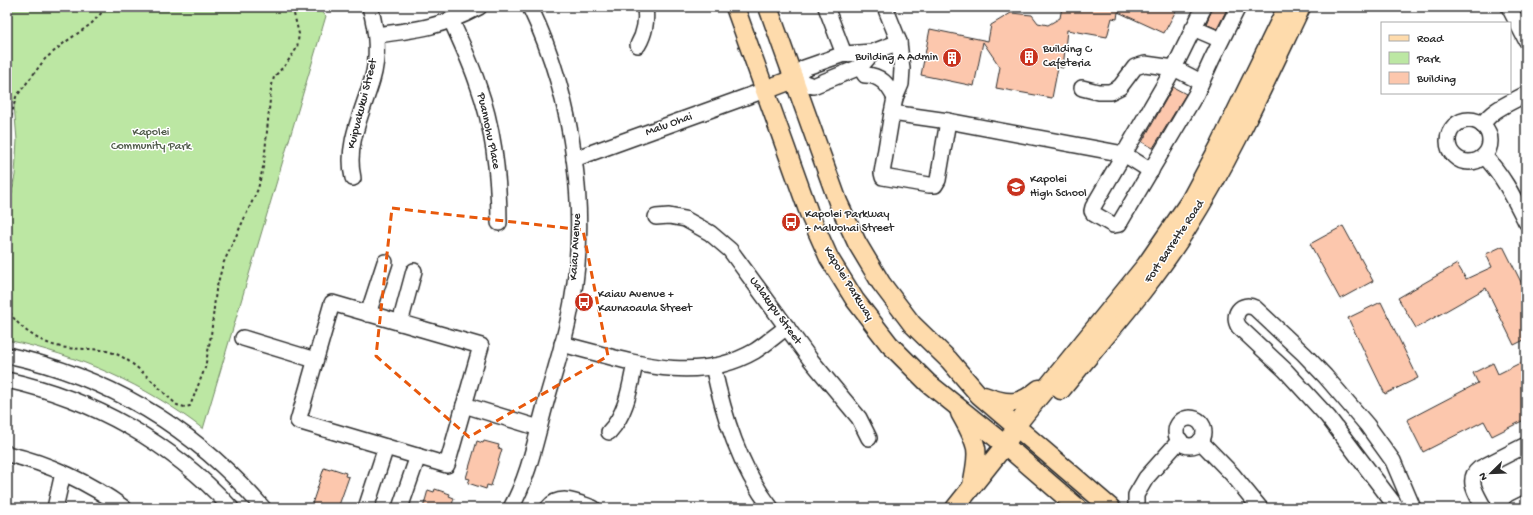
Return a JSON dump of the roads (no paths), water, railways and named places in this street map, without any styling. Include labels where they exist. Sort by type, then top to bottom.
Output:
[{"type":"main road","name":"Kapolei Parkway","points":[[735,7],[818,236],[842,280],[871,323],[889,344],[928,383],[1005,445],[1078,508]]},
{"type":"main road","points":[[768,7],[846,223],[868,264],[912,324],[949,360],[979,395],[1112,508]]},
{"type":"main road","name":"Fort Barrette Road","points":[[955,508],[1005,445],[1020,429],[1062,368],[1150,260],[1190,201],[1219,147],[1287,7]]},
{"type":"main road","name":"Fort Barrette Road","points":[[1020,429],[1038,418],[1150,280],[1186,229],[1227,159],[1301,7]]},
{"type":"main road","points":[[765,90],[794,80]]},
{"type":"main road","points":[[979,395],[1000,402],[1018,402],[1034,393],[1062,368]]},
{"type":"main road","points":[[956,405],[970,431],[976,448],[976,467],[972,486]]},
{"type":"street","name":"Kuipuakukui Street","points":[[353,178],[350,164],[351,149],[375,70],[377,46],[370,7]]},
{"type":"street","points":[[376,35],[427,28],[451,20],[479,7]]},
{"type":"street","name":"Kaiau Avenue","points":[[511,508],[526,476],[562,344],[569,317],[577,262],[578,207],[574,159],[568,124],[555,70],[546,43],[530,7]]},
{"type":"street","points":[[638,45],[645,26],[645,7]]},
{"type":"street","points":[[826,7],[844,54]]},
{"type":"street","points":[[885,7],[899,42],[902,60],[901,84],[894,98],[882,173],[883,177],[935,185],[938,180],[948,121]]},
{"type":"street","points":[[1204,7],[1174,68],[1093,207],[1092,211],[1094,214],[1113,225],[1119,224],[1196,94],[1238,7]]},
{"type":"street","points":[[1517,14],[1526,40]]},
{"type":"street","name":"Puannohu Place","points":[[451,20],[473,69],[489,121],[497,174],[499,223]]},
{"type":"street","points":[[1193,28],[1221,40]]},
{"type":"street","points":[[873,52],[860,67],[813,86],[794,80],[804,68],[844,54],[873,52],[899,42]]},
{"type":"street","points":[[1082,88],[1098,92],[1110,92],[1120,87],[1135,68],[1145,64],[1174,68],[1201,82]]},
{"type":"street","points":[[860,67],[865,75],[874,76],[888,85],[894,98]]},
{"type":"street","name":"Malu Ohai","points":[[574,159],[765,90]]},
{"type":"street","points":[[1482,125],[1494,111],[1526,94]]},
{"type":"street","points":[[892,113],[948,121],[1124,154],[1151,171]]},
{"type":"street","points":[[1468,120],[1474,120],[1488,131],[1490,137],[1489,149],[1484,156],[1476,162],[1464,162],[1453,156],[1448,146],[1449,133],[1456,124],[1468,120]]},
{"type":"street","points":[[1484,156],[1495,167],[1506,183],[1526,222]]},
{"type":"street","name":"Ualakupu Street","points":[[656,217],[669,216],[685,219],[710,232],[720,241],[738,261],[810,359],[859,418],[869,438]]},
{"type":"street","points":[[368,314],[385,262]]},
{"type":"street","points":[[400,323],[414,271]]},
{"type":"street","points":[[332,303],[368,314],[481,346],[447,465],[298,421],[332,303]]},
{"type":"street","points":[[1397,508],[1347,441],[1322,411],[1285,370],[1239,328],[1236,315],[1240,308],[1248,306],[1255,308],[1304,354],[1347,401],[1393,462],[1414,508]]},
{"type":"street","points":[[562,344],[635,363],[672,370],[699,369],[728,362],[755,350],[787,327]]},
{"type":"street","points":[[243,338],[315,360]]},
{"type":"street","points":[[7,355],[68,372],[94,382],[143,406],[209,452],[229,471],[263,508]]},
{"type":"street","points":[[609,432],[619,421],[624,409],[635,363]]},
{"type":"street","points":[[714,366],[723,410],[738,450],[750,476],[771,508]]},
{"type":"street","points":[[7,380],[60,395],[108,415],[131,427],[188,467],[212,488],[231,508]]},
{"type":"street","points":[[464,405],[539,428]]},
{"type":"street","points":[[1190,418],[1198,420],[1204,428],[1200,441],[1192,445],[1188,445],[1180,440],[1177,432],[1179,424],[1190,418]]},
{"type":"street","points":[[1136,508],[1136,495],[1146,478],[1180,440]]},
{"type":"street","points":[[1200,441],[1232,474],[1260,508]]},
{"type":"street","points":[[1484,508],[1473,486],[1472,482],[1474,474],[1479,469],[1526,445]]},
{"type":"street","points":[[366,508],[386,447]]},
{"type":"street","points":[[7,454],[63,473],[88,485],[124,508]]},
{"type":"street","points":[[400,508],[418,456]]},
{"type":"street","points":[[55,508],[63,473]]},
{"type":"street","points":[[548,508],[555,502],[564,499],[593,508]]},
{"type":"street","points":[[1516,508],[1526,503]]},
{"type":"place","name":"Building C Cafeteria","points":[[1029,57]]},
{"type":"place","name":"Building A Admin","points":[[952,58]]},
{"type":"place","name":"Kapolei High School","points":[[1016,187]]},
{"type":"place","name":"Kapolei Parkway + Maluohai Street","points":[[791,222]]},
{"type":"place","name":"Kaiau Avenue + Kaunaoaula Street","points":[[584,302]]},
{"type":"park label","name":"Kapolei Community Park","points":[[151,140]]}]
